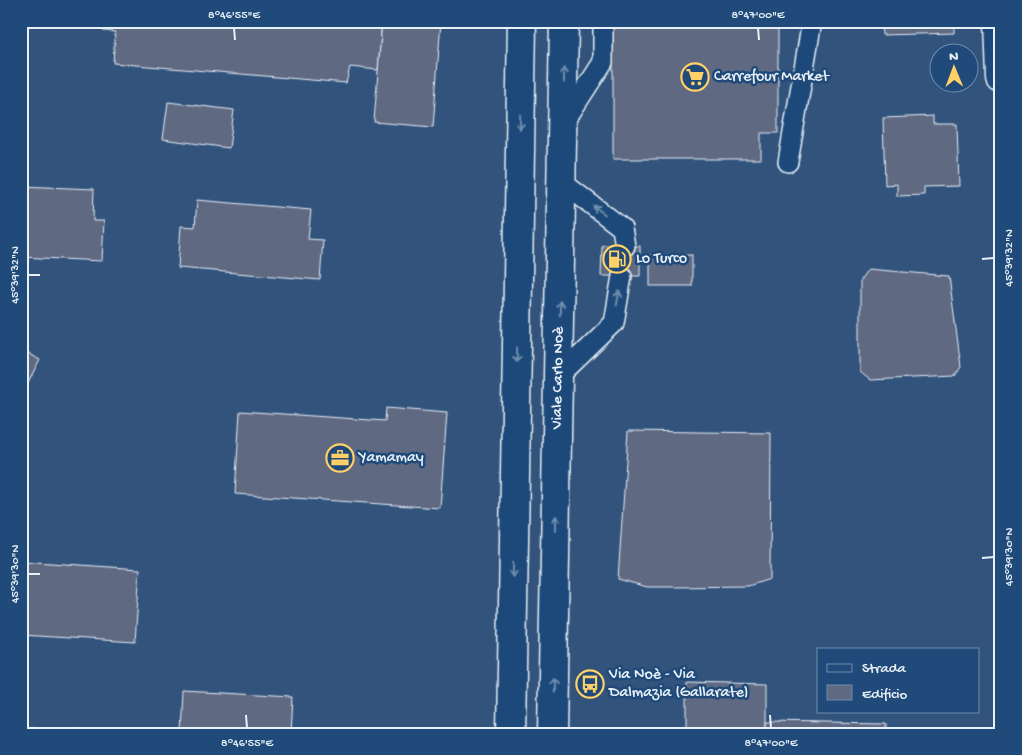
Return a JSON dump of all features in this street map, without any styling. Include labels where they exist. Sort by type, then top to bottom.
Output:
[{"type":"main road","points":[[510,734],[522,21]]},
{"type":"main road","name":"Viale Carlo Noè","points":[[552,734],[564,21]]},
{"type":"main road","points":[[999,21],[1001,79]]},
{"type":"lane","points":[[563,124],[603,62],[603,21]]},
{"type":"lane","points":[[788,162],[812,21]]},
{"type":"lane","points":[[562,182],[622,228],[625,246]]},
{"type":"lane","points":[[559,376],[614,323],[622,276]]},
{"type":"building","points":[[104,21],[382,21],[378,70],[350,67],[346,83],[113,63],[115,32],[103,31]]},
{"type":"building","points":[[382,21],[441,21],[433,127],[374,122]]},
{"type":"building","name":"Carrefour Market","points":[[613,21],[778,21],[778,133],[761,133],[761,159],[613,159]]},
{"type":"building","points":[[881,21],[954,21],[954,33],[882,35]]},
{"type":"building","points":[[168,102],[234,110],[229,148],[163,139]]},
{"type":"building","points":[[933,116],[933,124],[957,124],[959,186],[924,187],[924,195],[897,196],[897,184],[885,185],[883,118]]},
{"type":"building","points":[[21,186],[94,189],[93,221],[104,221],[102,261],[21,257]]},
{"type":"building","points":[[197,200],[311,210],[308,239],[323,240],[320,280],[178,268],[181,226],[195,227]]},
{"type":"building","points":[[602,245],[640,246],[640,276],[601,276]]},
{"type":"building","points":[[650,255],[692,255],[692,286],[650,286]]},
{"type":"building","points":[[868,269],[949,276],[961,367],[955,376],[870,380],[860,372],[860,280]]},
{"type":"building","points":[[21,350],[40,360],[21,397]]},
{"type":"building","name":"Yamamay","points":[[386,408],[447,413],[440,508],[235,494],[240,411],[385,421]]},
{"type":"building","points":[[628,431],[771,433],[770,579],[748,586],[647,587],[618,579]]},
{"type":"building","points":[[21,561],[140,569],[135,642],[21,635]]},
{"type":"building","points":[[687,682],[767,684],[767,734],[687,734]]},
{"type":"building","points":[[184,691],[293,697],[291,734],[182,734]]},
{"type":"building","points":[[767,722],[886,724],[886,734],[767,734]]},
{"type":"building","points":[[79,728],[80,734],[58,734],[58,731]]},
{"type":"building","points":[[21,729],[36,729],[38,734],[21,734]]},
{"type":"place","name":"Carrefour Market","points":[[695,77]]},
{"type":"place","name":"Lo Turco","points":[[617,259]]},
{"type":"place","name":"Yamamay","points":[[340,458]]},
{"type":"place","name":"Via Noè - Via Dalmazia (Gallarate)","points":[[590,684]]}]
